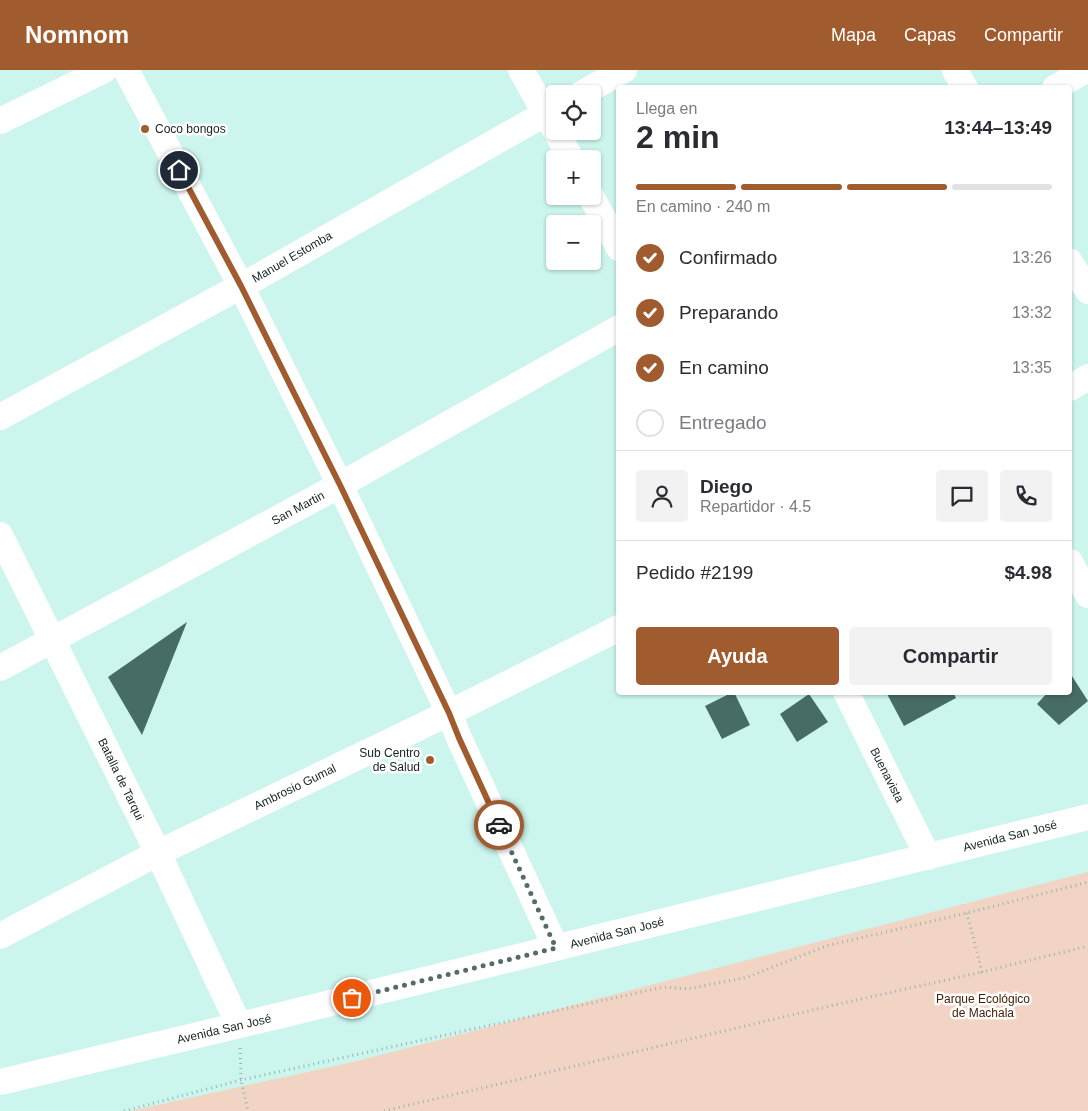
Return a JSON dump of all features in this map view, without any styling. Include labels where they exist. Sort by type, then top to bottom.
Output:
[{"type":"street","points":[[0,121],[104,70]]},
{"type":"street","points":[[126,70],[241,286],[340,485],[449,713],[556,948]]},
{"type":"street","points":[[522,70],[546,109]]},
{"type":"street","points":[[597,85],[624,70]]},
{"type":"street","points":[[955,70],[963,85]]},
{"type":"street","points":[[1060,85],[1086,70]]},
{"type":"street","name":"Manuel Estomba","points":[[0,417],[241,286],[546,125]]},
{"type":"street","points":[[596,205],[616,242]]},
{"type":"street","points":[[1072,265],[1088,291]]},
{"type":"street","name":"San Martin","points":[[0,668],[340,485],[616,330]]},
{"type":"street","points":[[1072,387],[1088,377]]},
{"type":"street","name":"Batalla de Tarqui","points":[[0,535],[158,853],[239,1025]]},
{"type":"street","points":[[1072,566],[1088,596]]},
{"type":"street","name":"Ambrosio Gumal","points":[[0,936],[158,853],[449,713],[616,630]]},
{"type":"street","name":"Buenavista","points":[[847,695],[928,857]]},
{"type":"street","name":"Avenida San José","points":[[0,1082],[1088,817]]},
{"type":"path","points":[[124,1111],[241,1080],[664,987],[688,989],[748,977],[826,946],[1088,882]]},
{"type":"path","points":[[967,913],[982,972]]},
{"type":"path","points":[[384,1111],[1088,946]]},
{"type":"path","points":[[239,1025],[241,1080],[248,1111]]},
{"type":"green space","name":"Parque Ecológico de Machala","points":[[1088,872],[1088,1111],[130,1111],[353,1062]]},
{"type":"building","points":[[187,622],[142,735],[108,677]]},
{"type":"building","points":[[1072,676],[1088,701],[1059,725],[1037,704],[1045,695],[1072,695]]},
{"type":"building","points":[[727,695],[735,695],[750,725],[722,739],[705,706]]},
{"type":"building","points":[[810,695],[828,722],[797,742],[780,714]]},
{"type":"building","points":[[888,695],[954,695],[956,698],[904,726]]},
{"type":"way so far","points":[[352,998],[556,948],[499,825]]},
{"type":"place","name":"Coco bongos","points":[[145,129]]},
{"type":"place","name":"Sub Centro de Salud","points":[[430,760]]},
{"type":"route","points":[[179,170],[241,286],[340,485],[449,713],[499,825]]}]
